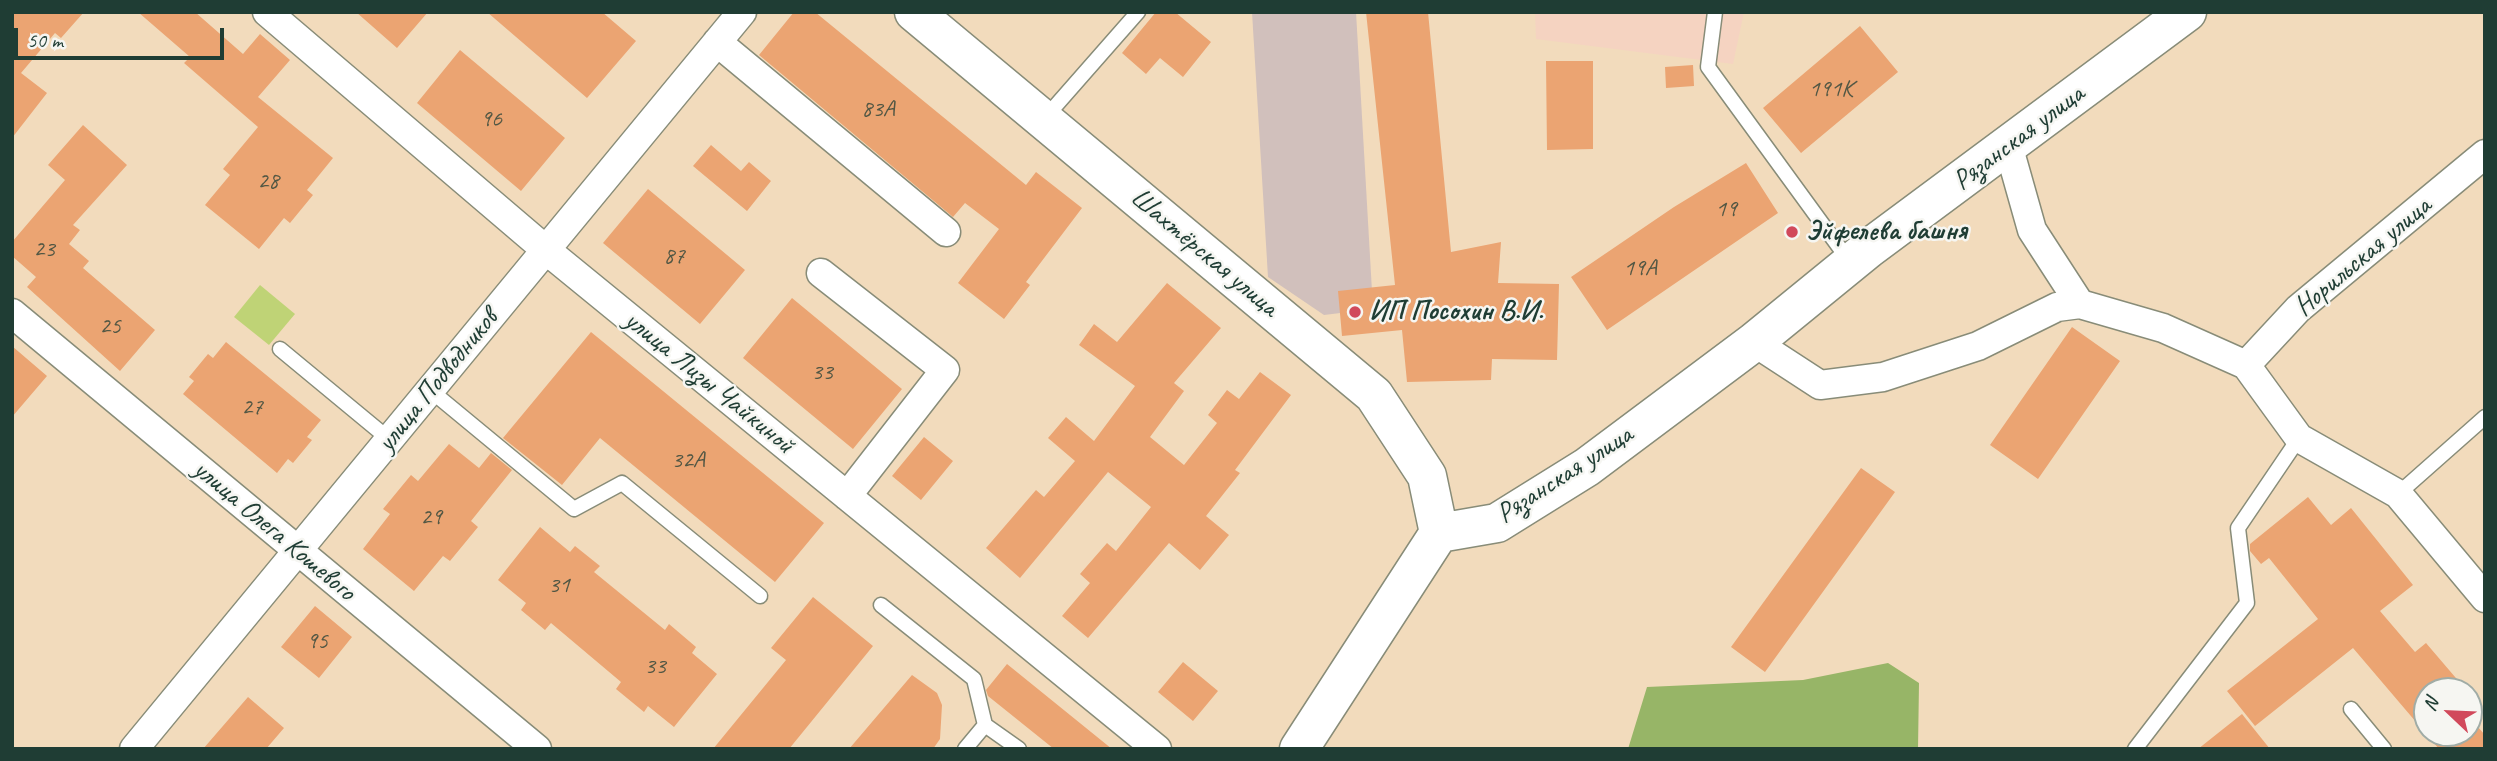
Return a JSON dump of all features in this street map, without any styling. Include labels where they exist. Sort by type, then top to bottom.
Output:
[{"type":"main road","name":"Шахтёрская улица","points":[[914,12],[1374,395],[1427,476],[1439,533]]},
{"type":"main road","name":"Рязанская улица","points":[[1439,533],[1497,523],[1587,467],[1754,342],[1850,263],[2187,12]]},
{"type":"main road","points":[[1299,749],[1439,533]]},
{"type":"street","name":"улица Лизы Чайкиной","points":[[267,12],[546,250],[1157,749]]},
{"type":"street","name":"улица Подводников","points":[[134,749],[742,12]]},
{"type":"street","points":[[717,42],[946,232]]},
{"type":"street","points":[[2008,145],[2032,230],[2080,304]]},
{"type":"street","name":"Норильская улица","points":[[2246,365],[2298,309],[2485,154]]},
{"type":"street","points":[[821,273],[945,370],[847,496]]},
{"type":"street","points":[[1754,342],[1821,385],[1883,377],[1978,346],[2056,307],[2080,304],[2163,328],[2246,365],[2299,438],[2398,494],[2485,598]]},
{"type":"street","name":"улица Олега Кошевого","points":[[12,313],[537,749]]},
{"type":"lane","points":[[1043,120],[1138,12]]},
{"type":"lane","points":[[1715,12],[1708,67],[1850,263]]},
{"type":"lane","points":[[280,349],[390,440]]},
{"type":"lane","points":[[430,390],[574,509],[622,484],[760,596]]},
{"type":"lane","points":[[2398,494],[2485,418]]},
{"type":"lane","points":[[2135,749],[2247,603],[2238,528],[2299,438]]},
{"type":"lane","points":[[881,605],[974,678],[985,725],[1019,749]]},
{"type":"lane","points":[[2351,709],[2384,749]]},
{"type":"lane","points":[[965,749],[985,725]]},
{"type":"shaded area","points":[[1252,12],[1356,12],[1373,309],[1324,315],[1268,277]]},
{"type":"shaded area","points":[[1535,12],[1744,12],[1733,64],[1536,39]]},
{"type":"green space","points":[[260,285],[295,314],[269,345],[234,317]]},
{"type":"green space","points":[[1888,663],[1919,683],[1918,749],[1628,749],[1647,687],[1803,680]]},
{"type":"building","points":[[12,12],[84,12],[61,38],[55,33],[21,73],[47,93],[12,138]]},
{"type":"building","points":[[138,12],[195,12],[243,54],[260,34],[290,60],[258,97],[333,158],[307,190],[313,195],[290,223],[284,218],[259,249],[205,205],[230,175],[223,169],[258,127],[184,63],[190,57]]},
{"type":"building","points":[[356,12],[428,12],[397,48]]},
{"type":"building","points":[[487,12],[602,12],[636,41],[587,98]]},
{"type":"building","points":[[794,12],[815,12],[1026,185],[1036,172],[1082,208],[1026,282],[1030,285],[1004,319],[958,283],[999,229],[965,203],[953,217],[759,55]]},
{"type":"building","points":[[1156,12],[1175,12],[1211,42],[1183,77],[1160,58],[1146,74],[1122,53]]},
{"type":"building","points":[[1366,12],[1428,12],[1451,252],[1501,242],[1498,283],[1559,284],[1557,360],[1492,359],[1491,380],[1407,382],[1402,330],[1342,336],[1338,291],[1395,285]]},
{"type":"building","points":[[1860,26],[1898,72],[1801,153],[1763,108]]},
{"type":"building","points":[[460,50],[565,138],[521,191],[417,103]]},
{"type":"building","points":[[1546,61],[1593,61],[1593,149],[1547,150]]},
{"type":"building","points":[[1693,65],[1694,86],[1666,88],[1665,67]]},
{"type":"building","points":[[83,125],[127,165],[73,225],[80,230],[69,244],[89,261],[83,268],[155,330],[120,371],[27,287],[36,277],[12,256],[12,242],[65,180],[48,165]]},
{"type":"building","points":[[711,145],[741,171],[749,162],[771,181],[747,211],[693,166]]},
{"type":"building","points":[[1746,163],[1778,213],[1607,330],[1571,277],[1674,207]]},
{"type":"building","points":[[648,189],[745,270],[700,324],[603,243]]},
{"type":"building","points":[[1167,283],[1221,328],[1174,383],[1184,391],[1150,437],[1184,465],[1217,423],[1208,415],[1227,390],[1239,399],[1260,372],[1291,395],[1235,470],[1240,473],[1206,516],[1229,535],[1200,570],[1169,543],[1088,638],[1062,616],[1090,583],[1080,574],[1107,543],[1116,551],[1151,507],[1108,472],[1020,578],[986,548],[1036,490],[1044,497],[1075,461],[1048,438],[1066,417],[1094,441],[1135,386],[1079,345],[1094,324],[1117,342]]},
{"type":"building","points":[[792,298],[902,389],[853,449],[743,358]]},
{"type":"building","points":[[2072,327],[2120,361],[2038,479],[1990,445]]},
{"type":"building","points":[[591,332],[824,523],[775,582],[600,438],[562,485],[503,438]]},
{"type":"building","points":[[226,342],[321,420],[307,437],[312,440],[293,463],[288,459],[277,473],[183,394],[194,381],[189,377],[208,354],[213,358]]},
{"type":"building","points":[[12,346],[47,376],[12,417]]},
{"type":"building","points":[[924,437],[953,461],[921,500],[892,476]]},
{"type":"building","points":[[449,444],[479,468],[491,453],[512,470],[471,521],[478,527],[450,561],[443,556],[414,591],[363,549],[390,514],[383,509],[411,475],[418,481]]},
{"type":"building","points":[[1861,468],[1895,492],[1765,672],[1731,647]]},
{"type":"building","points":[[2308,497],[2331,525],[2351,508],[2413,585],[2380,611],[2415,652],[2426,643],[2455,677],[2413,677],[2413,718],[2353,648],[2255,726],[2227,691],[2318,619],[2269,558],[2261,564],[2250,551],[2250,544]]},
{"type":"building","points":[[540,527],[570,552],[575,546],[600,566],[594,572],[665,630],[669,624],[696,647],[692,653],[717,674],[674,727],[648,706],[644,712],[616,689],[621,682],[551,623],[545,630],[521,610],[526,603],[498,580]]},
{"type":"building","points":[[813,597],[873,646],[789,749],[713,749],[786,660],[771,648]]},
{"type":"building","points":[[315,606],[352,637],[319,678],[281,647]]},
{"type":"building","points":[[1183,662],[1218,691],[1193,721],[1158,692]]},
{"type":"building","points":[[1007,664],[1112,749],[1054,749],[988,696],[986,690]]},
{"type":"building","points":[[912,675],[937,693],[942,705],[940,739],[933,749],[849,749]]},
{"type":"building","points":[[248,697],[284,728],[266,749],[203,749]]},
{"type":"building","points":[[2242,714],[2270,749],[2198,749]]},
{"type":"building","points":[[2483,733],[2485,735],[2485,749],[2437,747],[2483,747]]},
{"type":"place","name":"Эйфелева башня","points":[[1792,232]]},
{"type":"place","name":"ИП Посохин В.И.","points":[[1355,312]]}]
